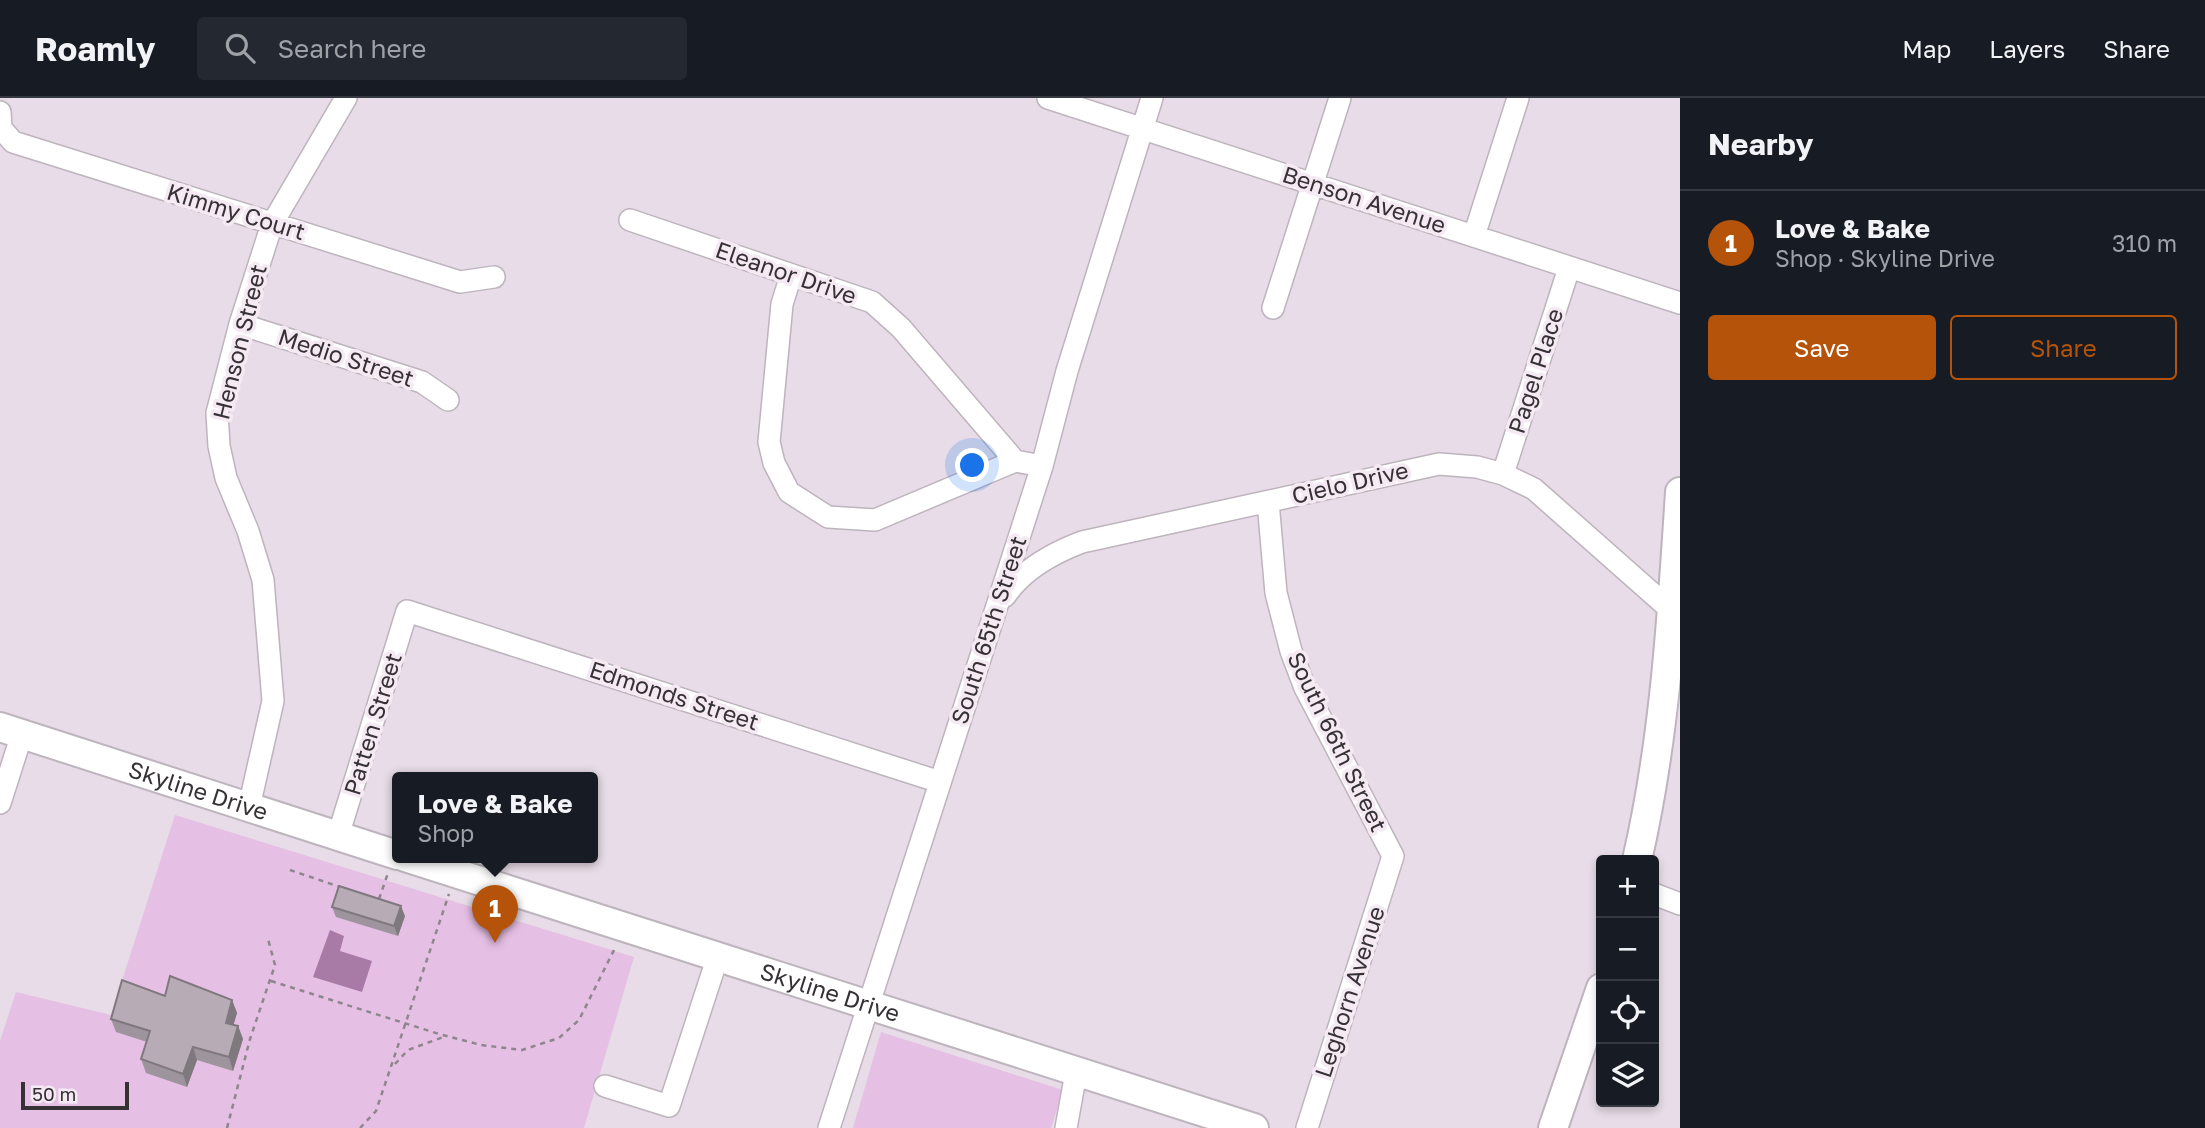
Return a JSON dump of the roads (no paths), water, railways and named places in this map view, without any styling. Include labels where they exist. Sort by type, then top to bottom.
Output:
[{"type":"main road","points":[[1638,855],[1657,764],[1676,614],[1680,492]]},
{"type":"main road","name":"Skyline Drive","points":[[11,731],[392,853]]},
{"type":"main road","name":"Skyline Drive","points":[[424,863],[1254,1128]]},
{"type":"main road","points":[[1553,1128],[1596,1003]]},
{"type":"street","name":"Henson Street","points":[[249,807],[273,701],[263,580],[248,531],[226,478],[219,446],[217,414],[240,324],[272,224],[346,98]]},
{"type":"street","name":"Benson Avenue","points":[[1048,98],[1680,303]]},
{"type":"street","name":"South 65th Street","points":[[829,1128],[1042,466],[1067,371],[1152,98]]},
{"type":"street","points":[[1273,308],[1340,98]]},
{"type":"street","points":[[1474,236],[1518,98]]},
{"type":"street","name":"Kimmy Court","points":[[2,106],[1,128],[13,142],[460,282],[494,277]]},
{"type":"street","name":"Eleanor Drive","points":[[630,220],[872,302],[901,328],[1014,461]]},
{"type":"street","name":"Pagel Place","points":[[1503,474],[1569,268]]},
{"type":"street","points":[[794,277],[788,285],[782,304],[769,442],[774,463],[789,492],[828,517],[875,520],[1014,461],[1042,466]]},
{"type":"street","name":"Medio Street","points":[[240,324],[422,382],[448,400]]},
{"type":"street","name":"Cielo Drive","points":[[996,609],[1013,584],[1031,568],[1067,547],[1439,464],[1477,467],[1503,474],[1534,489],[1676,614]]},
{"type":"street","name":"South 66th Street","points":[[1268,502],[1276,593],[1291,651],[1305,688],[1392,856]]},
{"type":"street","name":"Edmonds Street","points":[[407,611],[940,782]]},
{"type":"street","name":"Patten Street","points":[[338,836],[407,611]]},
{"type":"street","points":[[0,803],[11,731]]},
{"type":"street","name":"Leghorn Avenue","points":[[1307,1128],[1392,856]]},
{"type":"street","points":[[1659,896],[1680,904]]},
{"type":"street","points":[[605,1086],[669,1106],[718,956]]},
{"type":"street","points":[[1066,1128],[1076,1073]]},
{"type":"place","name":"Love & Bake","points":[[495,943]]}]
